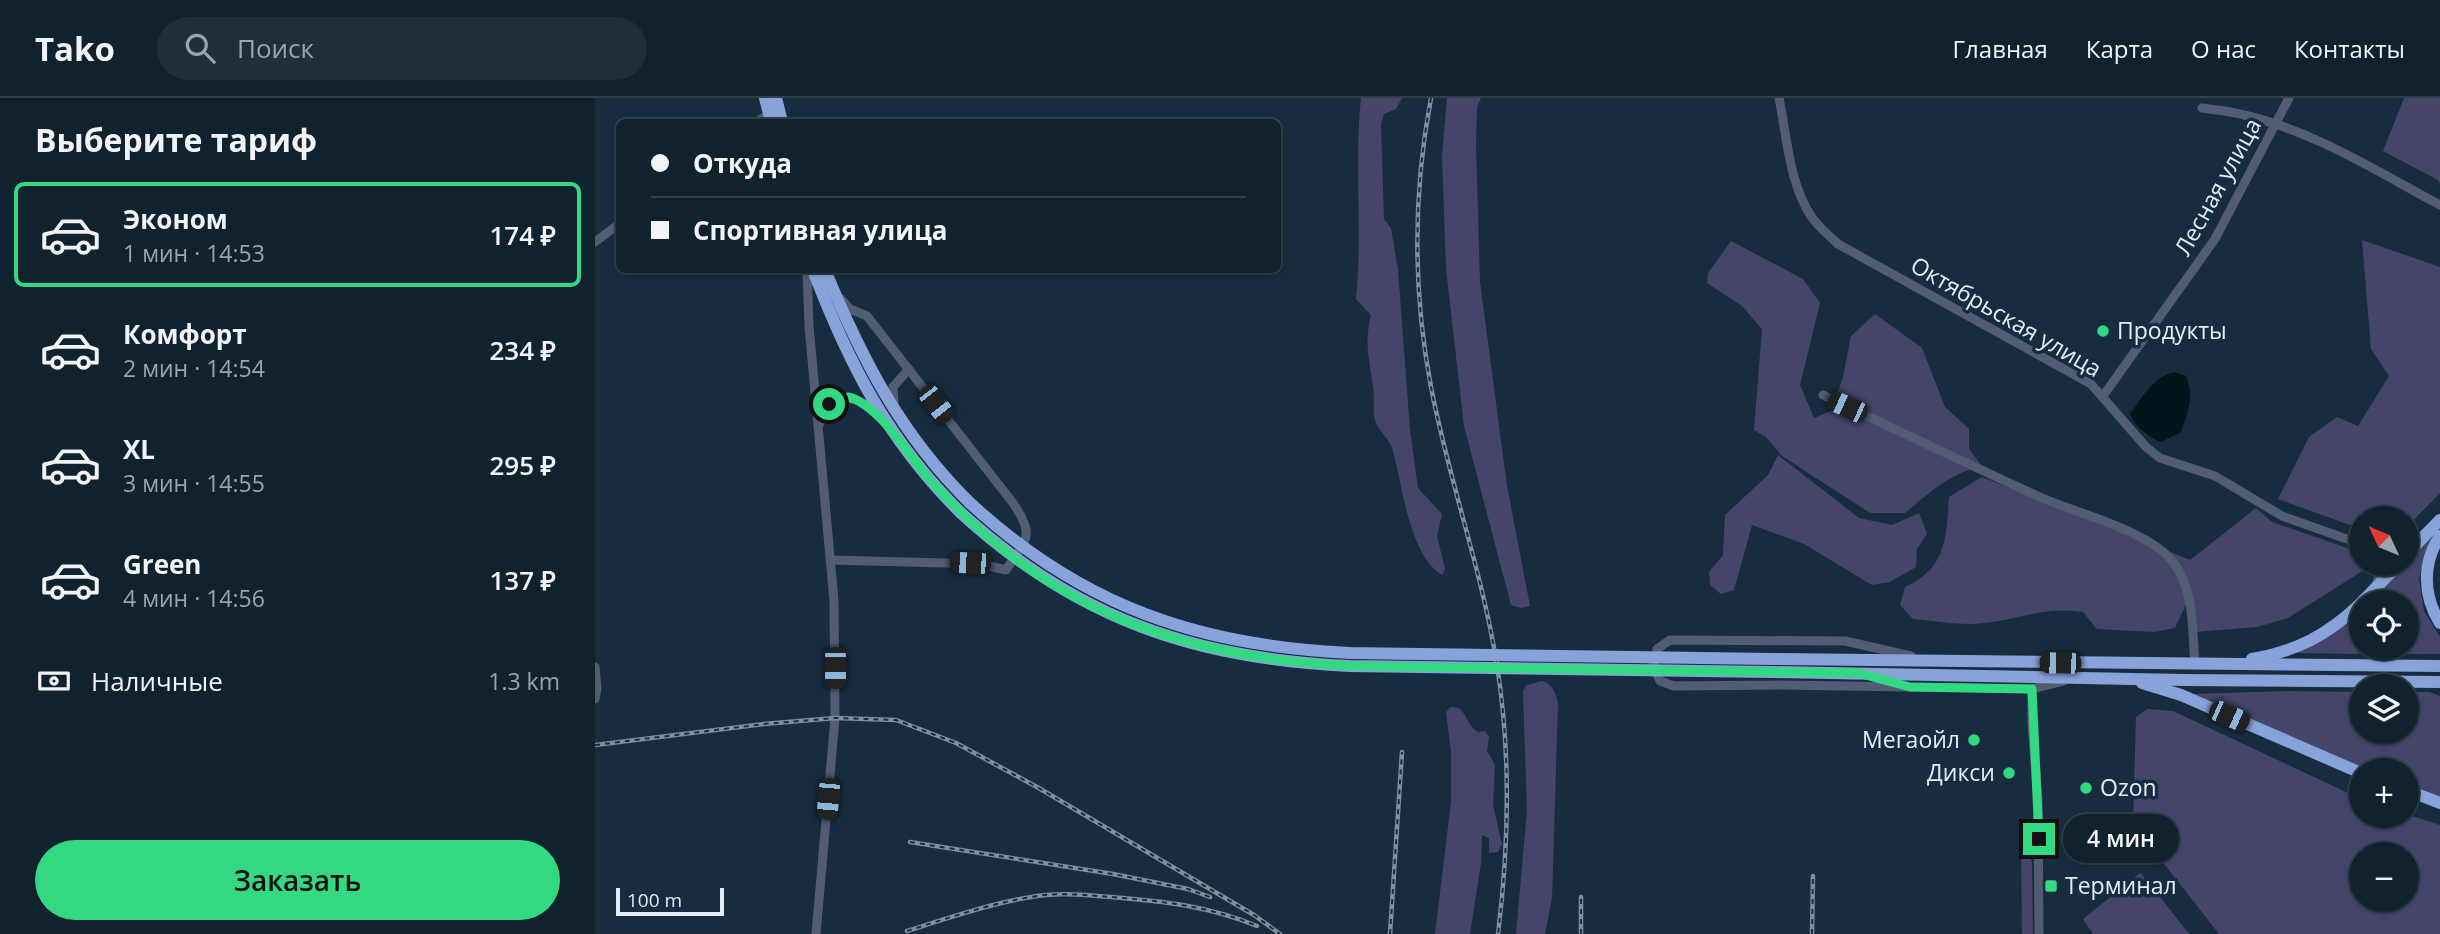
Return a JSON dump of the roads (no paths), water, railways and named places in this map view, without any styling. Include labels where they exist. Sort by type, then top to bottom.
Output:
[{"type":"highway","points":[[765,98],[770,118]]},
{"type":"highway","points":[[776,98],[781,119]]},
{"type":"highway","points":[[814,273],[842,342],[885,422],[927,477],[966,508],[1027,567],[1098,609],[1176,640],[1237,655],[1301,664],[1350,666],[1772,666],[1962,662],[2440,666]]},
{"type":"highway","points":[[826,273],[865,361],[900,421],[966,508]]},
{"type":"highway","points":[[2419,542],[2440,520]]},
{"type":"highway","points":[[2440,536],[2431,554],[2426,579],[2430,602],[2440,623]]},
{"type":"highway","points":[[2374,590],[2387,576]]},
{"type":"highway","points":[[2209,664],[2270,656],[2297,648],[2330,631],[2349,613]]},
{"type":"highway","points":[[1772,666],[1858,673],[2440,682]]},
{"type":"highway","points":[[2128,679],[2181,695],[2349,768]]},
{"type":"highway","points":[[2419,795],[2440,803]]},
{"type":"street","name":"Октябрьская улица","points":[[1779,98],[1796,182],[1805,206],[1813,219],[1838,244],[2091,384],[2146,447],[2160,458],[2215,476],[2282,516],[2349,540]]},
{"type":"street","name":"Лесная улица","points":[[2103,396],[2215,239],[2289,98]]},
{"type":"street","points":[[2202,108],[2244,114],[2275,124],[2331,147],[2440,205]]},
{"type":"street","points":[[595,242],[616,226]]},
{"type":"street","points":[[807,273],[818,431],[831,560],[835,718],[816,934]]},
{"type":"street","points":[[831,560],[981,564],[1006,570],[1027,540],[1028,529],[1024,519],[867,316],[845,305],[834,290]]},
{"type":"street","points":[[900,421],[892,391],[895,382],[909,369]]},
{"type":"street","points":[[1823,395],[2043,498],[2148,540],[2172,560],[2185,582],[2190,605],[2195,664]]},
{"type":"street","points":[[818,431],[823,411],[834,400],[841,398],[856,399],[885,422]]},
{"type":"street","points":[[1962,662],[1898,654],[1845,642],[1670,640],[1657,649],[1653,665],[1656,677],[1669,686],[2032,689],[2080,678]]},
{"type":"street","points":[[595,667],[597,700]]},
{"type":"street","points":[[1858,673],[1910,687]]},
{"type":"street","points":[[2032,689],[2039,823],[2039,934]]},
{"type":"railway","points":[[1431,98],[1418,206],[1418,279],[1425,351],[1438,422],[1483,595],[1502,698],[1507,800],[1498,934]]},
{"type":"railway","points":[[595,745],[835,718],[896,720],[956,743],[1037,787],[1254,915],[1280,934]]},
{"type":"railway","points":[[1390,934],[1402,752]]},
{"type":"railway","points":[[910,842],[1113,874],[1188,889],[1210,897]]},
{"type":"railway","points":[[1812,934],[1813,876]]},
{"type":"railway","points":[[907,931],[1000,903],[1061,894],[1185,905],[1257,926]]},
{"type":"railway","points":[[1581,897],[1581,934]]},
{"type":"place","name":"Продукты","points":[[2103,331]]},
{"type":"place","name":"Мегаойл","points":[[1974,740]]},
{"type":"place","name":"Дикси","points":[[2009,773]]},
{"type":"place","name":"Ozon","points":[[2086,788]]},
{"type":"place","name":"Терминал","points":[[2051,886]]}]
